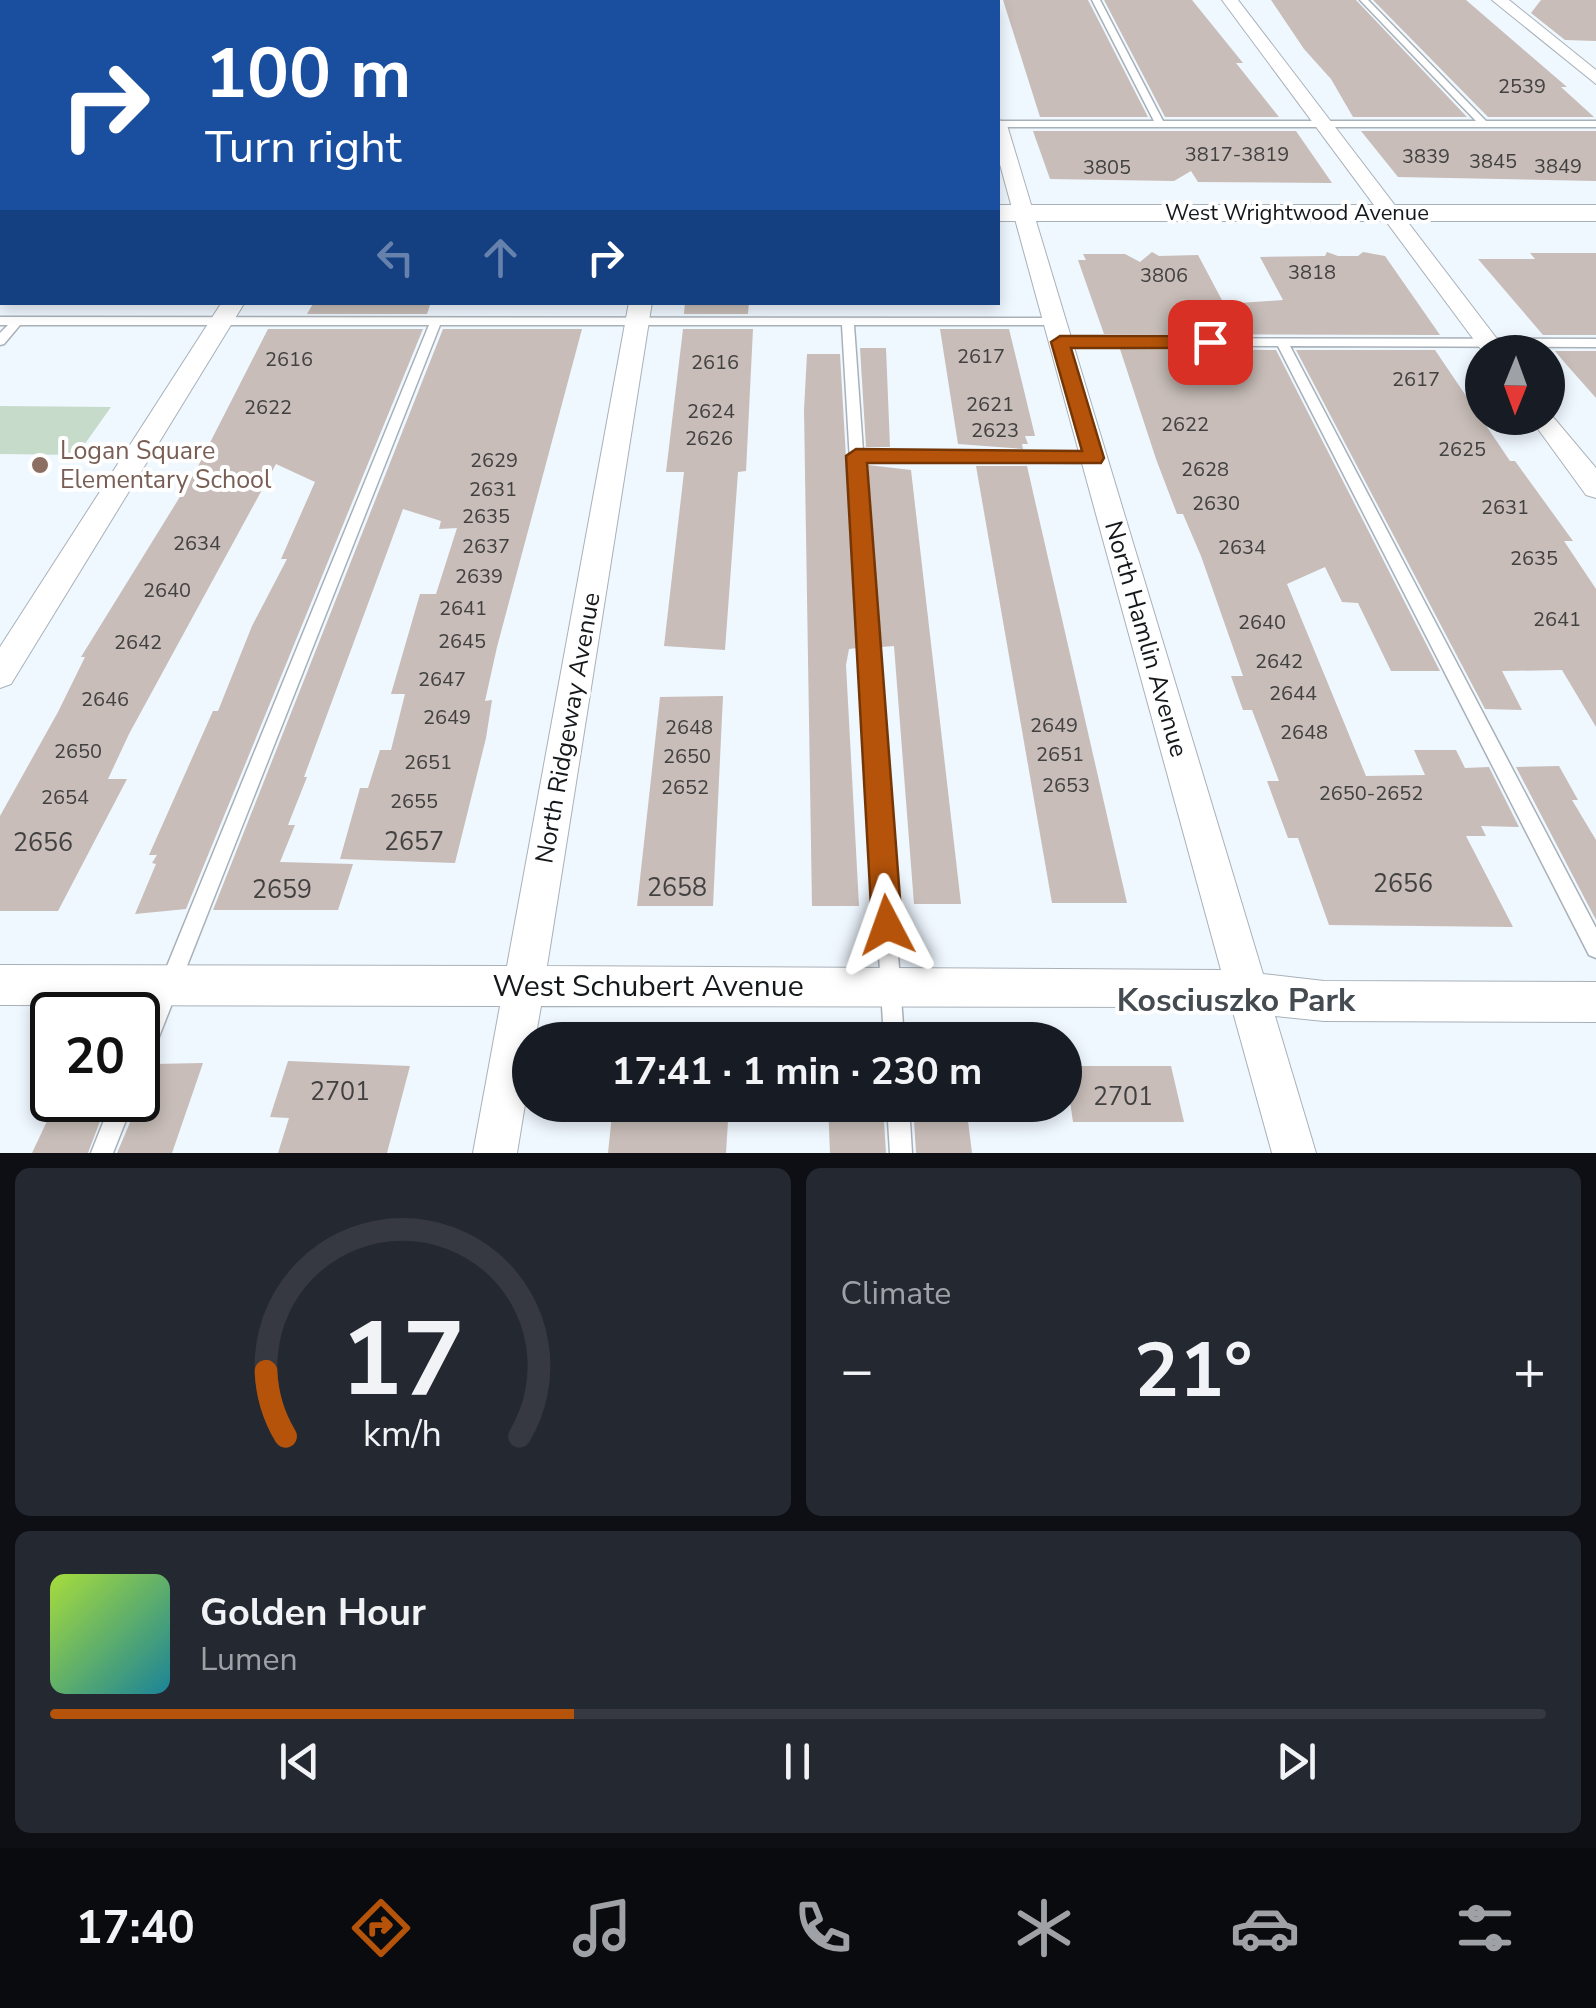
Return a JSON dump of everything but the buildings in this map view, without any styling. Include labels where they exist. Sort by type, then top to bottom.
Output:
[{"type":"street","points":[[1230,0],[1481,335]]},
{"type":"street","points":[[1500,0],[1596,79]]},
{"type":"street","name":"North Hamlin Avenue","points":[[1000,139],[1010,213],[1057,332],[1294,1153]]},
{"type":"street","name":"West Wrightwood Avenue","points":[[1010,213],[1596,213]]},
{"type":"street","points":[[0,674],[229,312]]},
{"type":"street","name":"North Ridgeway Avenue","points":[[495,1153],[639,312]]},
{"type":"street","points":[[1557,435],[1596,488]]},
{"type":"street","name":"West Schubert Avenue","points":[[0,985],[1186,987],[1324,1002],[1596,1002]]},
{"type":"lane","points":[[1096,0],[1160,124]]},
{"type":"lane","points":[[1364,0],[1484,124]]},
{"type":"lane","points":[[1000,124],[1596,124]]},
{"type":"lane","points":[[0,320],[229,312],[436,320],[639,312],[1465,347]]},
{"type":"lane","points":[[0,341],[18,320]]},
{"type":"lane","points":[[160,1004],[436,320]]},
{"type":"lane","points":[[848,321],[893,1022]]},
{"type":"lane","points":[[1282,342],[1596,948]]},
{"type":"lane","points":[[1565,345],[1596,344]]},
{"type":"lane","points":[[856,456],[1094,458]]},
{"type":"lane","points":[[102,1153],[114,1122]]},
{"type":"lane","points":[[899,1122],[901,1153]]},
{"type":"green space","points":[[0,406],[111,407],[77,455],[0,454]]},
{"type":"place","name":"Logan Square Elementary School","points":[[40,465]]},
{"type":"district","name":"Kosciuszko Park","points":[[1236,1000]]},
{"type":"route","points":[[887,925],[856,456],[1094,458],[1060,342],[1210,342]]}]
